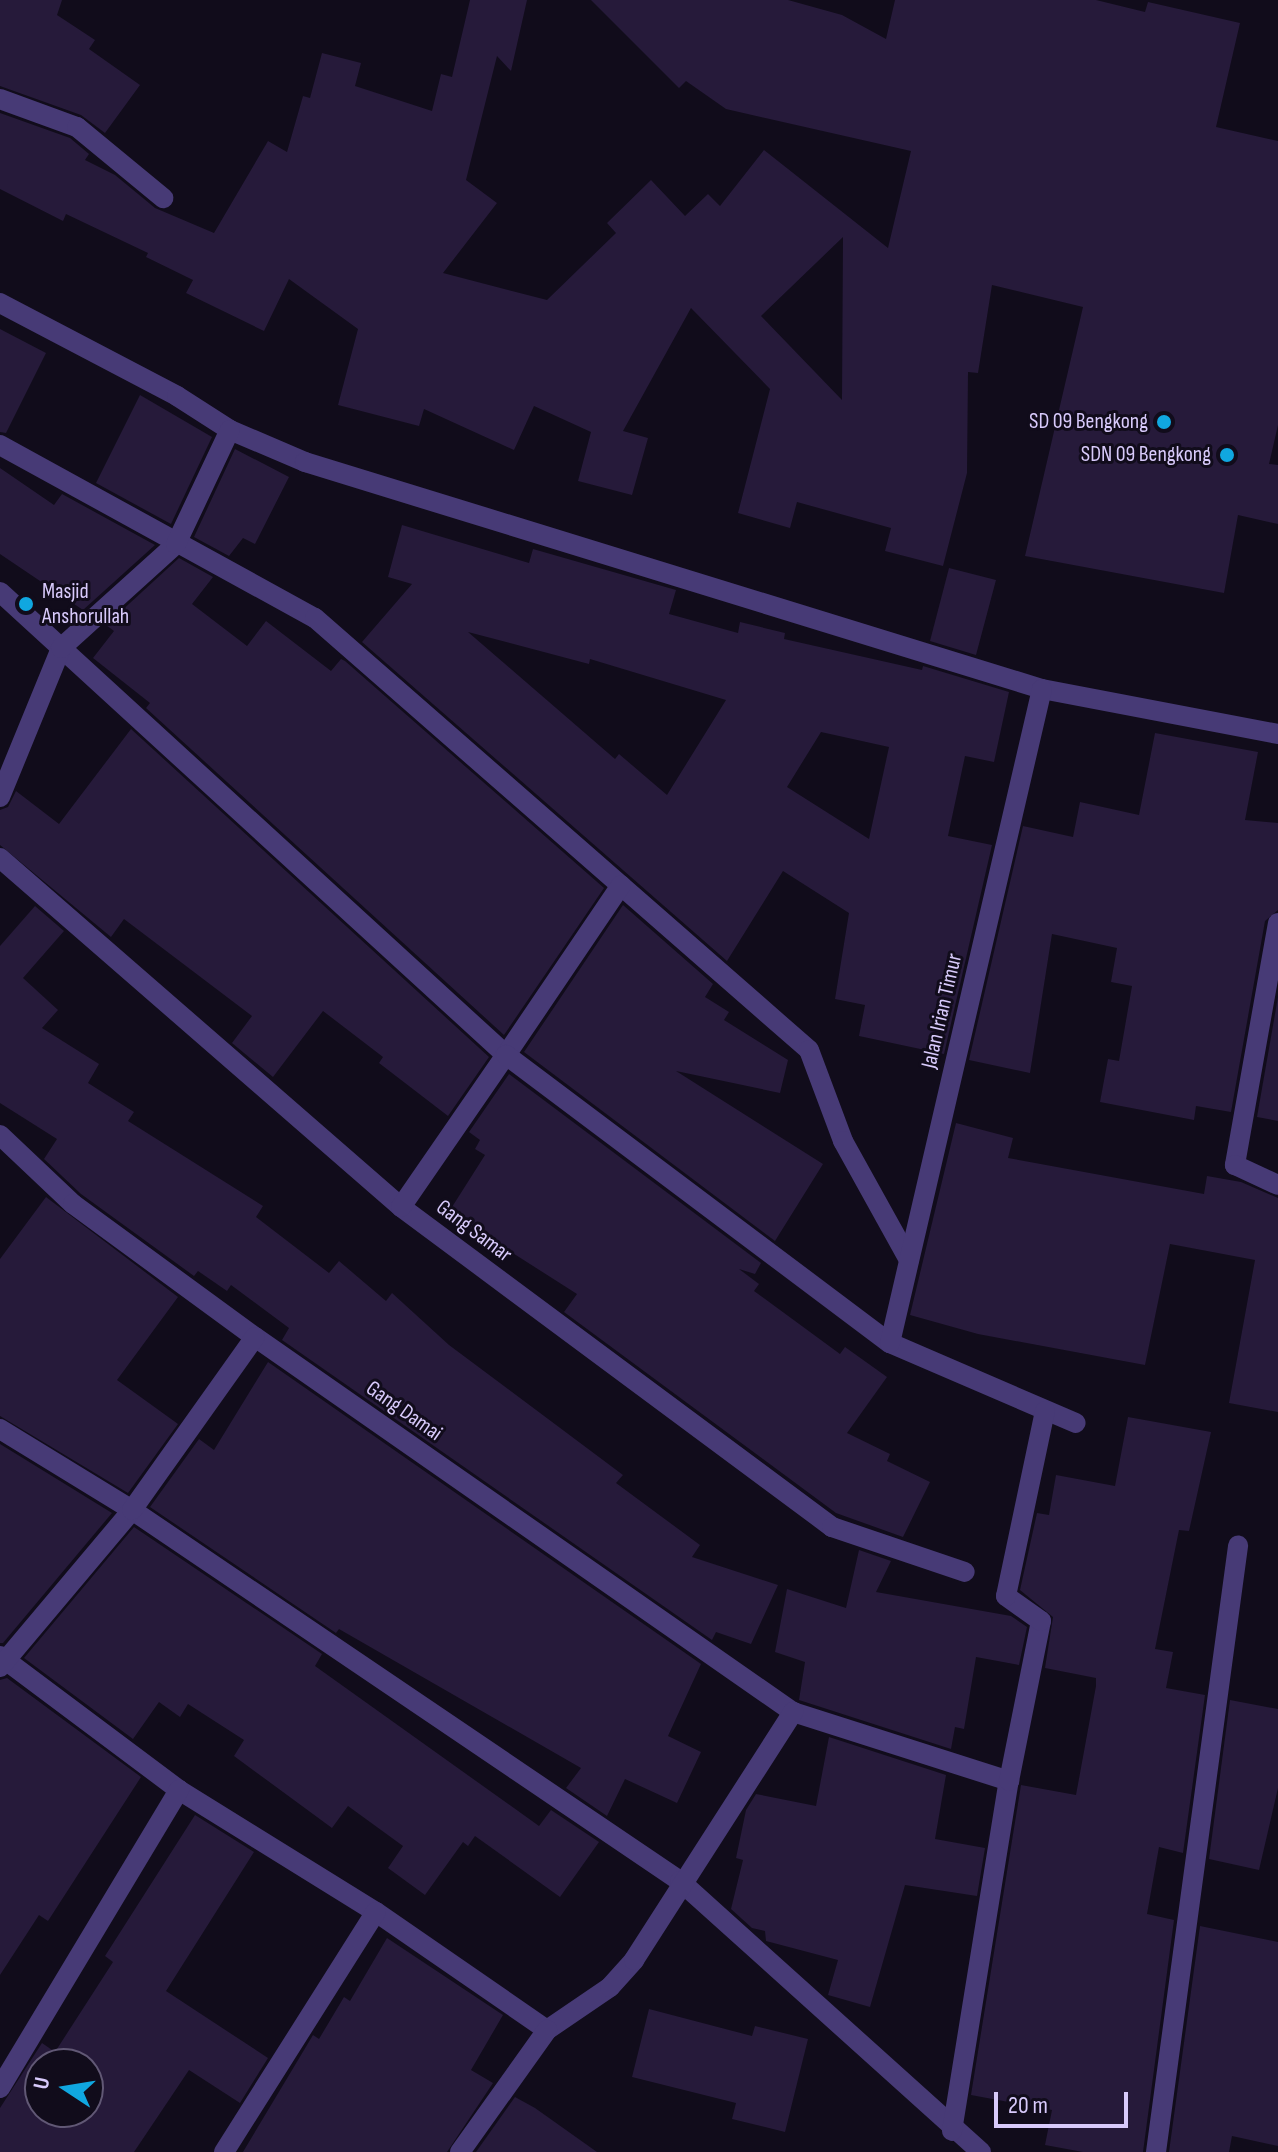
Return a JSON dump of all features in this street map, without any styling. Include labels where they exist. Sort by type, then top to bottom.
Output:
[{"type":"street","points":[[0,99],[77,127],[163,198]]},
{"type":"street","points":[[0,303],[177,396],[230,430],[305,462],[481,519],[1042,689],[1278,734]]},
{"type":"street","points":[[0,797],[61,648],[176,544],[230,430]]},
{"type":"street","points":[[0,445],[315,618],[809,1050],[843,1141],[909,1260]]},
{"type":"street","points":[[0,592],[506,1055],[890,1343],[1076,1423]]},
{"type":"street","name":"Jalan Irian Timur","points":[[890,1343],[1042,689]]},
{"type":"street","name":"Gang Samar","points":[[0,858],[401,1207],[832,1527],[965,1572]]},
{"type":"street","points":[[401,1207],[621,885]]},
{"type":"street","points":[[1278,923],[1235,1165],[1278,1185]]},
{"type":"street","name":"Gang Damai","points":[[0,1135],[73,1204],[255,1337],[793,1712],[1009,1781]]},
{"type":"street","points":[[255,1337],[132,1510],[2,1661],[179,1790],[376,1912],[547,2030]]},
{"type":"street","points":[[952,2131],[1009,1781],[1041,1621],[1006,1596],[1045,1411]]},
{"type":"street","points":[[0,1429],[132,1510],[680,1881],[952,2131],[981,2152]]},
{"type":"street","points":[[1156,2152],[1238,1546]]},
{"type":"street","points":[[460,2152],[547,2030],[610,1987],[634,1960],[680,1881],[793,1712]]},
{"type":"street","points":[[0,2088],[179,1790]]},
{"type":"street","points":[[224,2152],[376,1912]]},
{"type":"building","points":[[0,0],[62,0],[57,15],[95,40],[89,49],[140,85],[105,133],[81,115],[0,86]]},
{"type":"building","points":[[470,0],[527,0],[511,71],[497,56],[466,180],[497,203],[443,273],[547,300],[616,233],[607,223],[651,180],[685,216],[708,194],[720,206],[764,150],[888,248],[911,151],[726,109],[686,81],[679,88],[591,0],[788,0],[842,15],[886,39],[895,0],[1096,0],[1145,12],[1148,2],[1240,23],[1216,127],[1278,141],[1278,425],[1269,464],[1278,465],[1278,524],[1238,515],[1224,593],[1025,556],[1083,307],[992,285],[978,373],[968,372],[967,473],[943,566],[885,551],[891,528],[797,502],[790,528],[738,513],[770,389],[691,308],[623,431],[648,438],[632,495],[578,481],[591,432],[534,406],[514,450],[424,409],[419,426],[338,405],[358,329],[289,279],[264,331],[186,293],[193,280],[146,257],[148,253],[66,214],[63,221],[0,189],[0,113],[70,138],[89,154],[85,160],[115,175],[155,208],[214,233],[268,141],[287,152],[303,96],[310,98],[322,53],[361,63],[355,86],[432,111],[441,74],[452,77]],"holes":[[[843,237],[842,400],[761,316]]]},
{"type":"building","points":[[0,329],[46,353],[6,433],[0,432]]},
{"type":"building","points":[[140,395],[212,437],[171,524],[96,483]]},
{"type":"building","points":[[235,449],[289,477],[255,544],[243,538],[229,556],[194,537]]},
{"type":"building","points":[[0,468],[54,505],[62,494],[155,545],[83,610],[0,554]]},
{"type":"building","points":[[402,525],[529,563],[533,549],[676,590],[669,614],[738,633],[740,622],[785,633],[784,639],[922,670],[923,666],[1009,692],[994,762],[965,756],[948,836],[992,845],[944,1054],[859,1036],[865,1005],[835,999],[849,913],[783,871],[727,961],[362,642],[412,584],[388,577]],"holes":[[[468,632],[589,664],[590,659],[726,700],[667,795],[619,754],[615,759]],[[821,732],[889,747],[869,839],[787,787]]]},
{"type":"building","points":[[179,558],[213,577],[192,604],[247,646],[266,621],[331,671],[341,659],[345,661],[604,888],[504,1035],[146,708],[150,703],[93,658],[114,631],[106,625]]},
{"type":"building","points":[[949,568],[996,580],[976,655],[930,641]]},
{"type":"building","points":[[131,729],[489,1057],[448,1116],[379,1063],[383,1057],[323,1011],[273,1077],[232,1043],[252,1016],[124,919],[111,937],[0,845],[0,810],[8,807],[16,791],[59,824]]},
{"type":"building","points":[[1155,733],[1258,752],[1245,820],[1278,823],[1278,910],[1265,921],[1231,1112],[1196,1106],[1194,1120],[1100,1102],[1108,1059],[1119,1061],[1132,986],[1111,982],[1117,948],[1052,934],[1030,1073],[969,1060],[1023,826],[1073,837],[1080,802],[1139,815]]},
{"type":"building","points":[[623,905],[713,984],[705,997],[729,1012],[724,1020],[788,1060],[780,1093],[676,1071],[823,1164],[775,1241],[524,1052]]},
{"type":"building","points":[[35,906],[64,931],[23,978],[58,1010],[42,1028],[99,1064],[88,1083],[134,1112],[128,1121],[263,1206],[256,1217],[329,1273],[339,1261],[386,1301],[392,1293],[449,1345],[623,1475],[616,1483],[700,1545],[692,1557],[778,1585],[751,1644],[716,1632],[712,1640],[282,1340],[289,1328],[231,1285],[227,1291],[198,1271],[194,1276],[81,1194],[44,1159],[57,1139],[0,1103],[0,946]]},
{"type":"building","points":[[1278,997],[1278,1121],[1257,1117]]},
{"type":"building","points":[[509,1074],[761,1263],[755,1274],[739,1269],[759,1284],[754,1291],[840,1354],[845,1347],[887,1377],[847,1433],[890,1454],[887,1461],[930,1482],[903,1537],[836,1513],[564,1312],[577,1294],[486,1236],[483,1242],[445,1218],[485,1155],[475,1149],[480,1140],[469,1132]]},
{"type":"building","points":[[956,1123],[1013,1138],[1008,1158],[1204,1194],[1207,1176],[1241,1182],[1278,1198],[1278,1412],[1229,1403],[1255,1260],[1170,1244],[1145,1365],[978,1334],[910,1315]]},
{"type":"building","points":[[46,1197],[178,1297],[117,1380],[178,1424],[128,1493],[0,1416],[0,1259]]},
{"type":"building","points":[[268,1362],[701,1664],[668,1736],[701,1752],[677,1803],[625,1779],[607,1816],[566,1788],[581,1768],[339,1629],[336,1633],[150,1507],[199,1439],[214,1450]]},
{"type":"building","points":[[1128,1417],[1211,1432],[1189,1531],[1179,1530],[1155,1649],[1173,1652],[1166,1688],[1205,1695],[1183,1853],[1159,1847],[1147,1914],[1174,1920],[1143,2152],[1083,2152],[1045,2145],[1052,2110],[971,2095],[1021,1785],[1076,1795],[1096,1686],[1096,1678],[1045,1668],[1053,1617],[1020,1590],[1037,1513],[1049,1515],[1056,1475],[1115,1486]]},
{"type":"building","points":[[0,1444],[112,1513],[3,1643],[0,1643]]},
{"type":"building","points":[[134,1527],[322,1654],[315,1666],[539,1826],[551,1810],[599,1842],[560,1897],[475,1836],[468,1846],[463,1842],[425,1895],[388,1868],[403,1846],[348,1806],[332,1828],[234,1756],[244,1740],[188,1704],[180,1717],[159,1702],[133,1739],[24,1658]]},
{"type":"building","points":[[859,1550],[891,1561],[876,1592],[1011,1616],[1027,1627],[1019,1665],[976,1657],[964,1729],[955,1727],[951,1749],[799,1700],[805,1662],[775,1652],[787,1589],[846,1608]]},
{"type":"building","points":[[7,1678],[141,1777],[48,1921],[39,1915],[0,1975],[0,1680]]},
{"type":"building","points":[[1230,1700],[1278,1709],[1278,1788],[1259,1870],[1209,1859]]},
{"type":"building","points":[[829,1737],[946,1775],[935,1839],[985,1848],[977,1896],[905,1885],[870,2007],[828,1995],[838,1960],[766,1941],[765,1931],[752,1928],[731,1909],[743,1860],[736,1858],[746,1810],[756,1794],[816,1806]]},
{"type":"building","points":[[195,1815],[254,1852],[166,1991],[268,2058],[240,2103],[189,2070],[134,2152],[0,2152],[0,2108],[24,2071],[24,2128],[104,2128],[104,2048],[58,2048],[113,1962],[105,1956]]},
{"type":"building","points":[[1200,1926],[1278,1942],[1278,2146],[1232,2136],[1229,2152],[1169,2152]]},
{"type":"building","points":[[387,1938],[503,2015],[471,2070],[493,2083],[447,2152],[243,2152],[313,2035],[319,2039],[344,1997],[350,2001]]},
{"type":"building","points":[[649,2009],[752,2036],[755,2026],[808,2039],[785,2132],[732,2119],[736,2103],[632,2077]]},
{"type":"building","points":[[515,2097],[535,2108],[597,2152],[476,2152]]},
{"type":"place","name":"SD 09 Bengkong","points":[[1164,422]]},
{"type":"place","name":"SDN 09 Bengkong","points":[[1227,455]]},
{"type":"place","name":"Masjid Anshorullah","points":[[26,604]]}]
